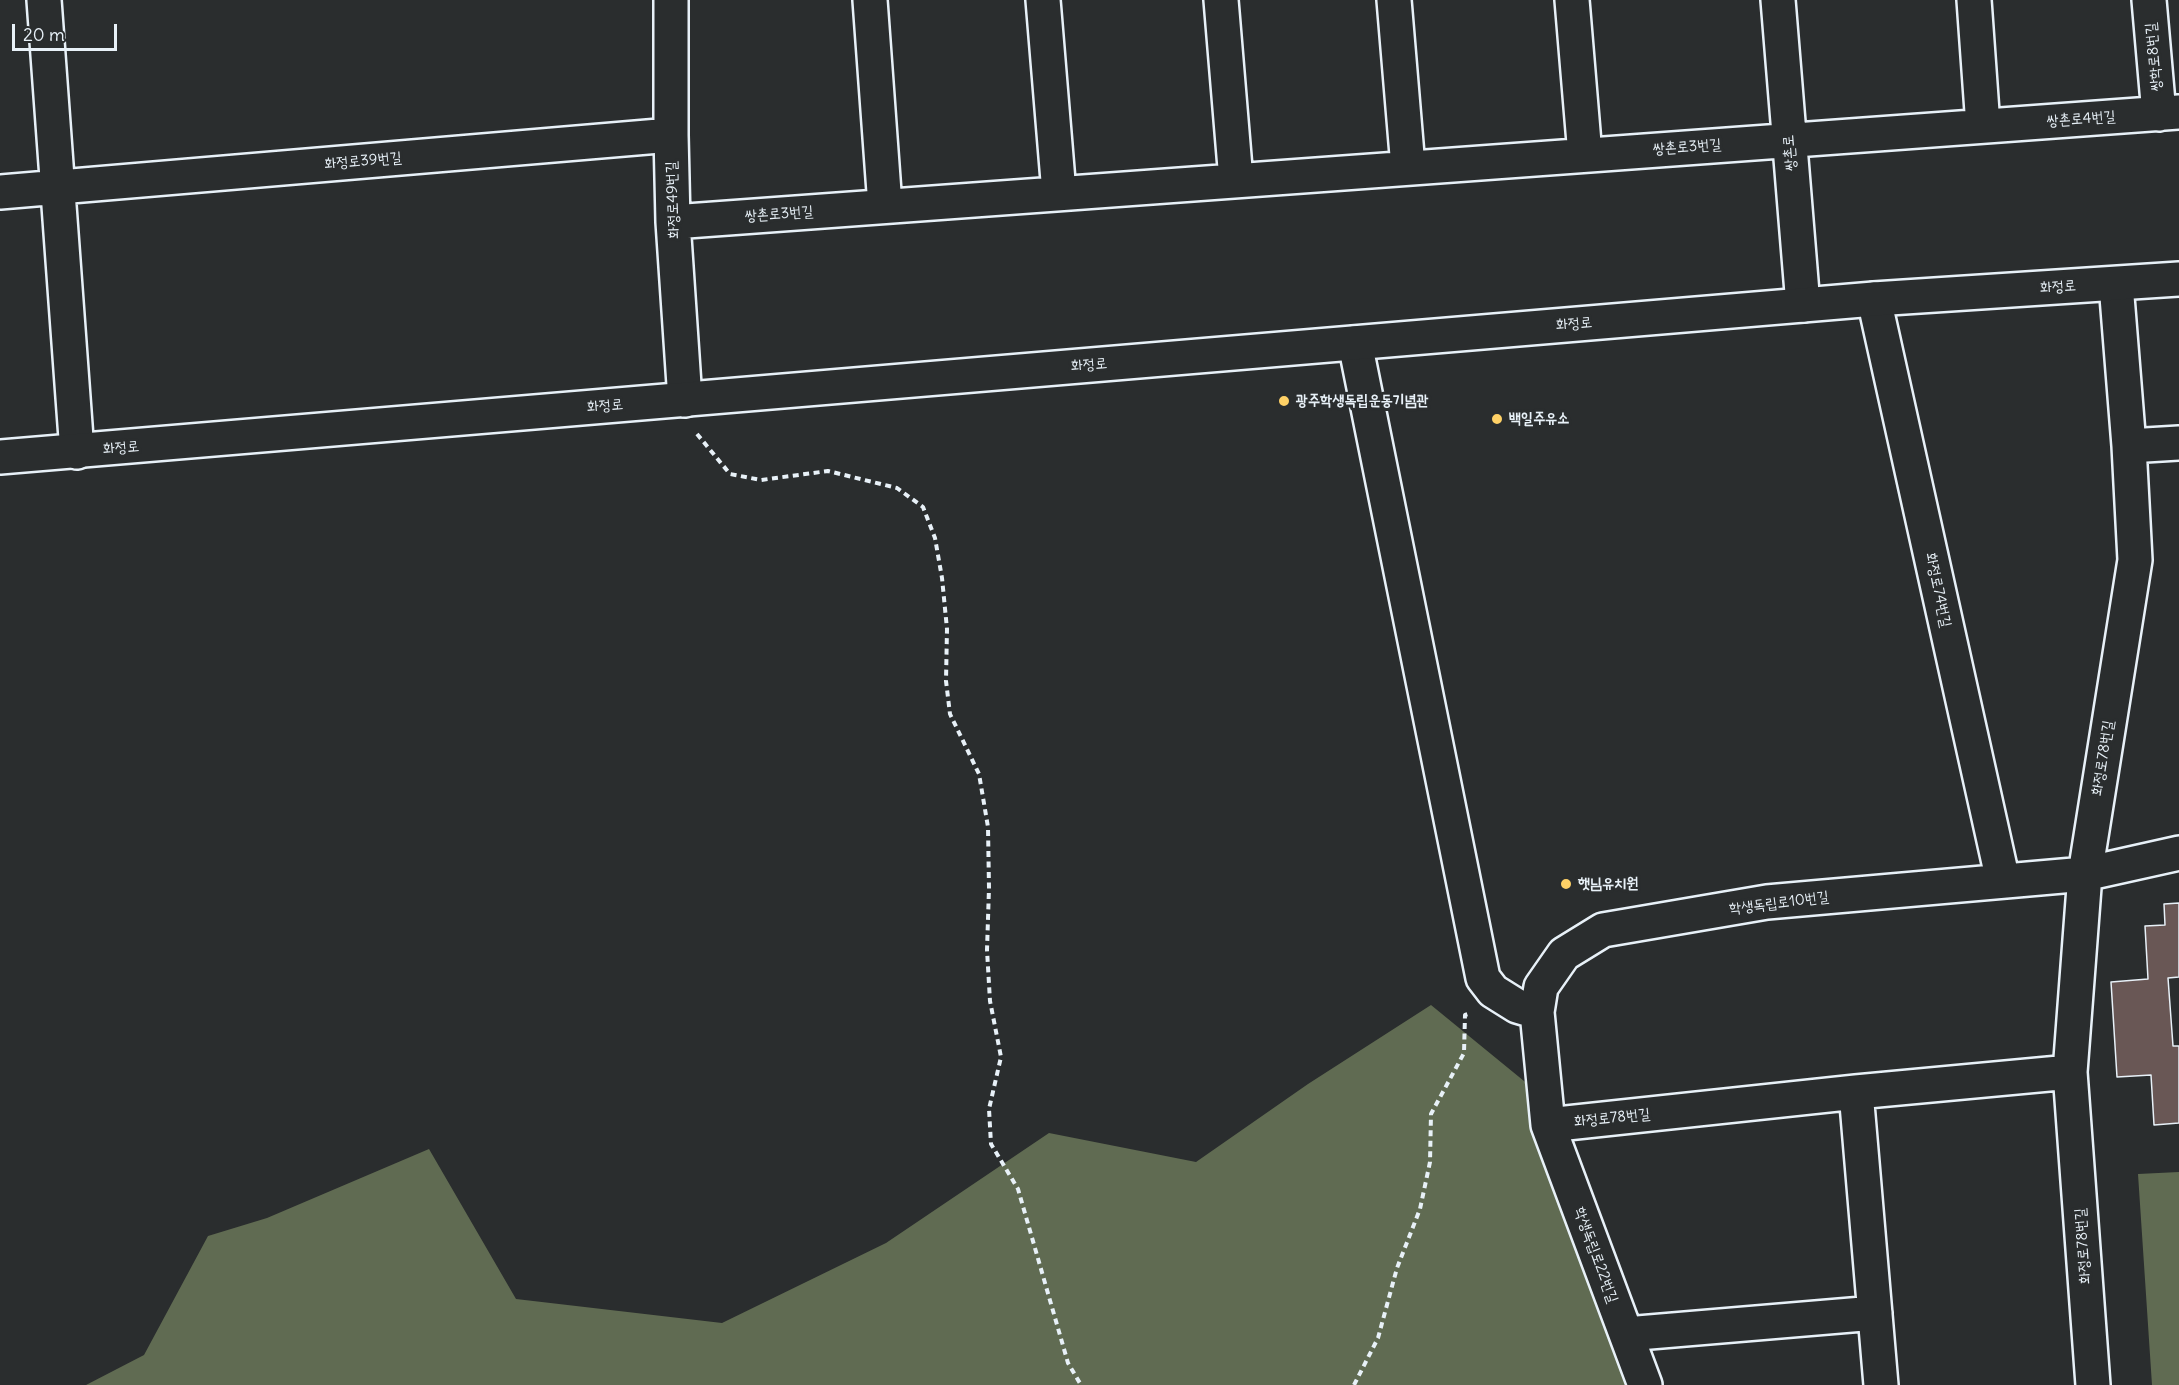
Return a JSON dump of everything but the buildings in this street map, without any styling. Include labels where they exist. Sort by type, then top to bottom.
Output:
[{"type":"street","points":[[44,0],[76,452]]},
{"type":"street","name":"화정로49번길","points":[[671,0],[670,135],[673,222],[685,400]]},
{"type":"street","points":[[870,0],[885,206]]},
{"type":"street","points":[[1043,0],[1059,193]]},
{"type":"street","points":[[1221,0],[1236,180]]},
{"type":"street","points":[[1394,0],[1408,167]]},
{"type":"street","points":[[1572,0],[1585,155]]},
{"type":"street","name":"쌍촌로","points":[[1778,0],[1803,305]]},
{"type":"street","points":[[1974,0],[1983,126]]},
{"type":"street","name":"쌍학로8번길","points":[[2149,0],[2169,113]]},
{"type":"street","name":"쌍촌로4번길","points":[[1789,140],[2169,113]]},
{"type":"street","name":"화정로39번길","points":[[0,192],[670,135]]},
{"type":"street","name":"쌍촌로3번길","points":[[673,222],[1789,140]]},
{"type":"street","name":"화정로","points":[[0,458],[1874,299],[2179,279]]},
{"type":"street","name":"화정로78번길","points":[[2093,1385],[2070,1072],[2085,874],[2134,560],[2129,446],[2116,284]]},
{"type":"street","name":"화정로74번길","points":[[1874,299],[2002,881]]},
{"type":"street","points":[[1355,343],[1483,978],[1493,991],[1517,1006],[1537,1012]]},
{"type":"street","points":[[2129,446],[2179,443]]},
{"type":"street","name":"학생독립로10번길","points":[[1548,1125],[1537,1012],[1541,987],[1564,954],[1604,930],[1767,902],[2085,874],[2179,854]]},
{"type":"street","name":"화정로78번길","points":[[1548,1125],[2070,1072]]},
{"type":"street","points":[[1856,1092],[1881,1385]]},
{"type":"street","name":"학생독립로22번길","points":[[1548,1125],[1645,1385]]},
{"type":"street","points":[[1626,1334],[1875,1313]]},
{"type":"path","points":[[685,400],[697,434],[730,474],[761,480],[828,471],[897,488],[923,507],[935,538],[942,578],[947,629],[946,681],[950,714],[979,774],[988,827],[987,950],[990,1001],[1001,1057],[989,1109],[991,1144],[1018,1189],[1068,1363],[1081,1385]]},
{"type":"path","points":[[1354,1385],[1378,1338],[1396,1268],[1420,1209],[1430,1162],[1431,1114],[1464,1053],[1465,1015],[1474,1012]]},
{"type":"green space","points":[[1431,1005],[1535,1090],[1645,1385],[86,1385],[144,1355],[208,1236],[267,1218],[429,1149],[516,1299],[722,1323],[886,1243],[1049,1133],[1196,1162],[1308,1084]]},
{"type":"green space","points":[[2179,1172],[2179,1385],[2152,1385],[2138,1174]]},
{"type":"place","name":"광주학생독립운동기념관","points":[[1284,401]]},
{"type":"place","name":"백일주유소","points":[[1497,419]]},
{"type":"place","name":"햇님유치원","points":[[1566,884]]}]
